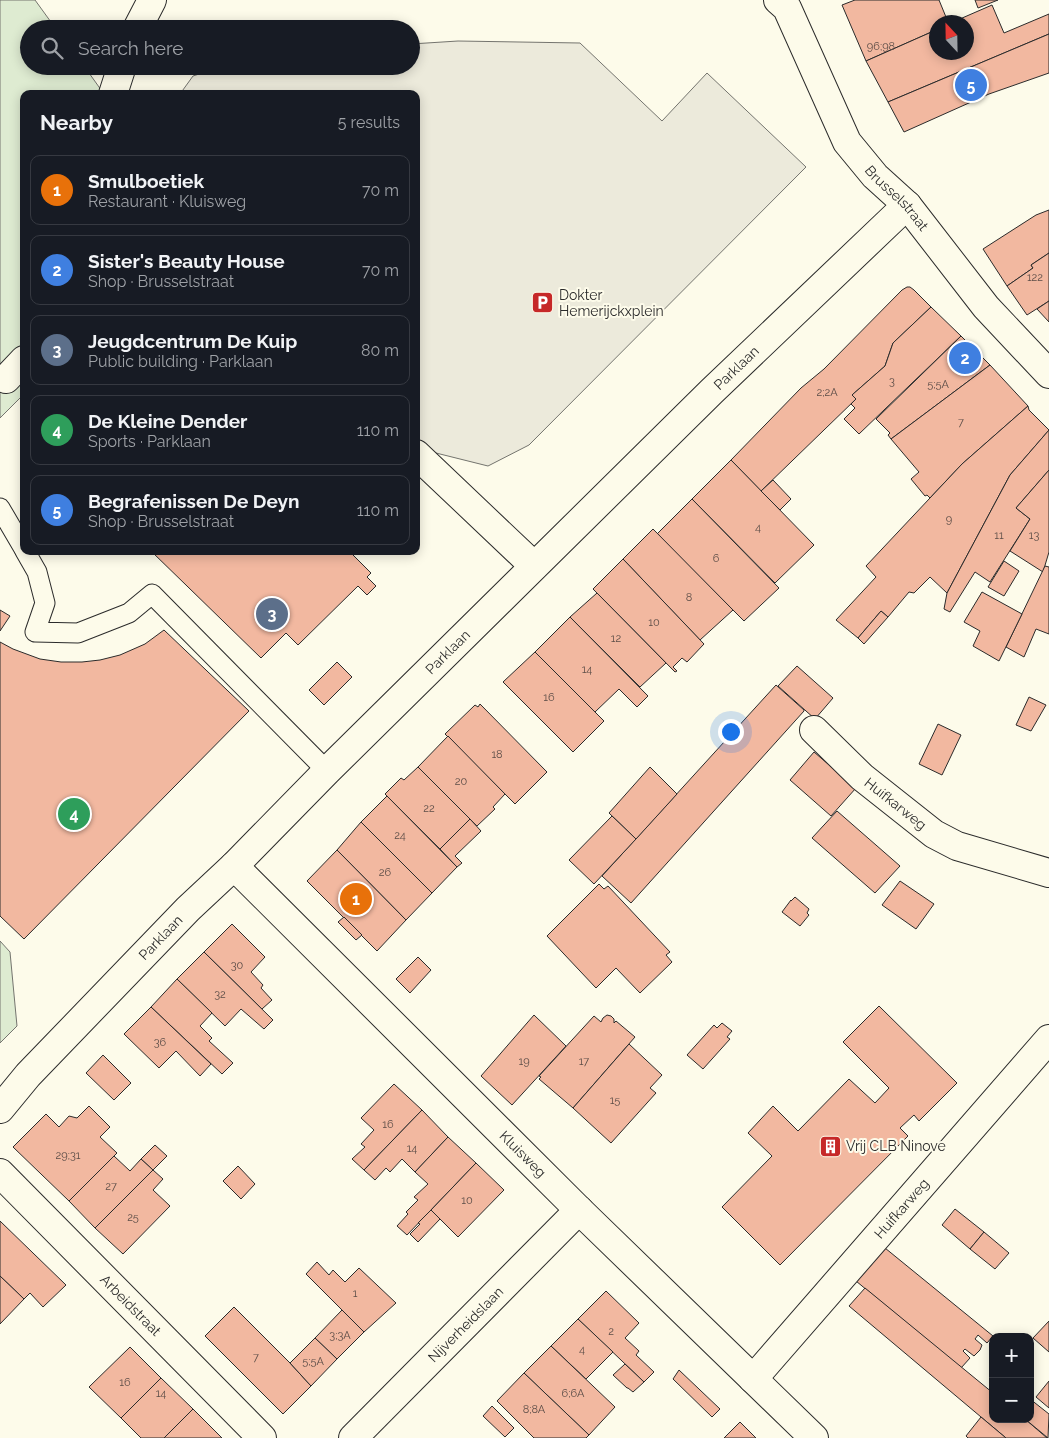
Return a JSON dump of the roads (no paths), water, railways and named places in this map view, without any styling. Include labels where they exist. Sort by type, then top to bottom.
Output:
[{"type":"street","points":[[142,20],[152,0]]},
{"type":"street","name":"Brusselstraat","points":[[778,0],[787,8],[847,142],[875,176],[907,205],[986,307],[1049,374]]},
{"type":"street","points":[[114,90],[119,75]]},
{"type":"street","name":"Parklaan","points":[[0,1109],[28,1075],[188,909],[234,866],[712,391],[907,205]]},
{"type":"street","points":[[420,458],[534,566]]},
{"type":"street","name":"Huifkarweg","points":[[814,730],[862,777],[934,834],[957,846],[1049,873]]},
{"type":"street","name":"Kluisweg","points":[[234,866],[579,1210],[814,1438]]},
{"type":"street","name":"Huifkarweg","points":[[753,1379],[1049,1039]]},
{"type":"street","name":"Arbeidstraat","points":[[0,1173],[262,1438]]},
{"type":"street","name":"Nijverheidslaan","points":[[353,1438],[579,1210]]},
{"type":"lane","points":[[0,508],[20,543]]},
{"type":"lane","points":[[27,555],[37,572],[45,603],[35,632],[78,633],[129,613],[152,594],[328,771]]},
{"type":"place","name":"Begrafenissen De Deyn","points":[[971,85]]},
{"type":"place","name":"Dokter Hemerijckxplein","points":[[543,303]]},
{"type":"place","name":"Sister's Beauty House","points":[[965,358]]},
{"type":"place","name":"Jeugdcentrum De Kuip","points":[[272,614]]},
{"type":"place","name":"De Kleine Dender","points":[[74,814]]},
{"type":"place","name":"Smulboetiek","points":[[356,899]]},
{"type":"place","name":"Vrij CLB Ninove","points":[[830,1146]]}]
